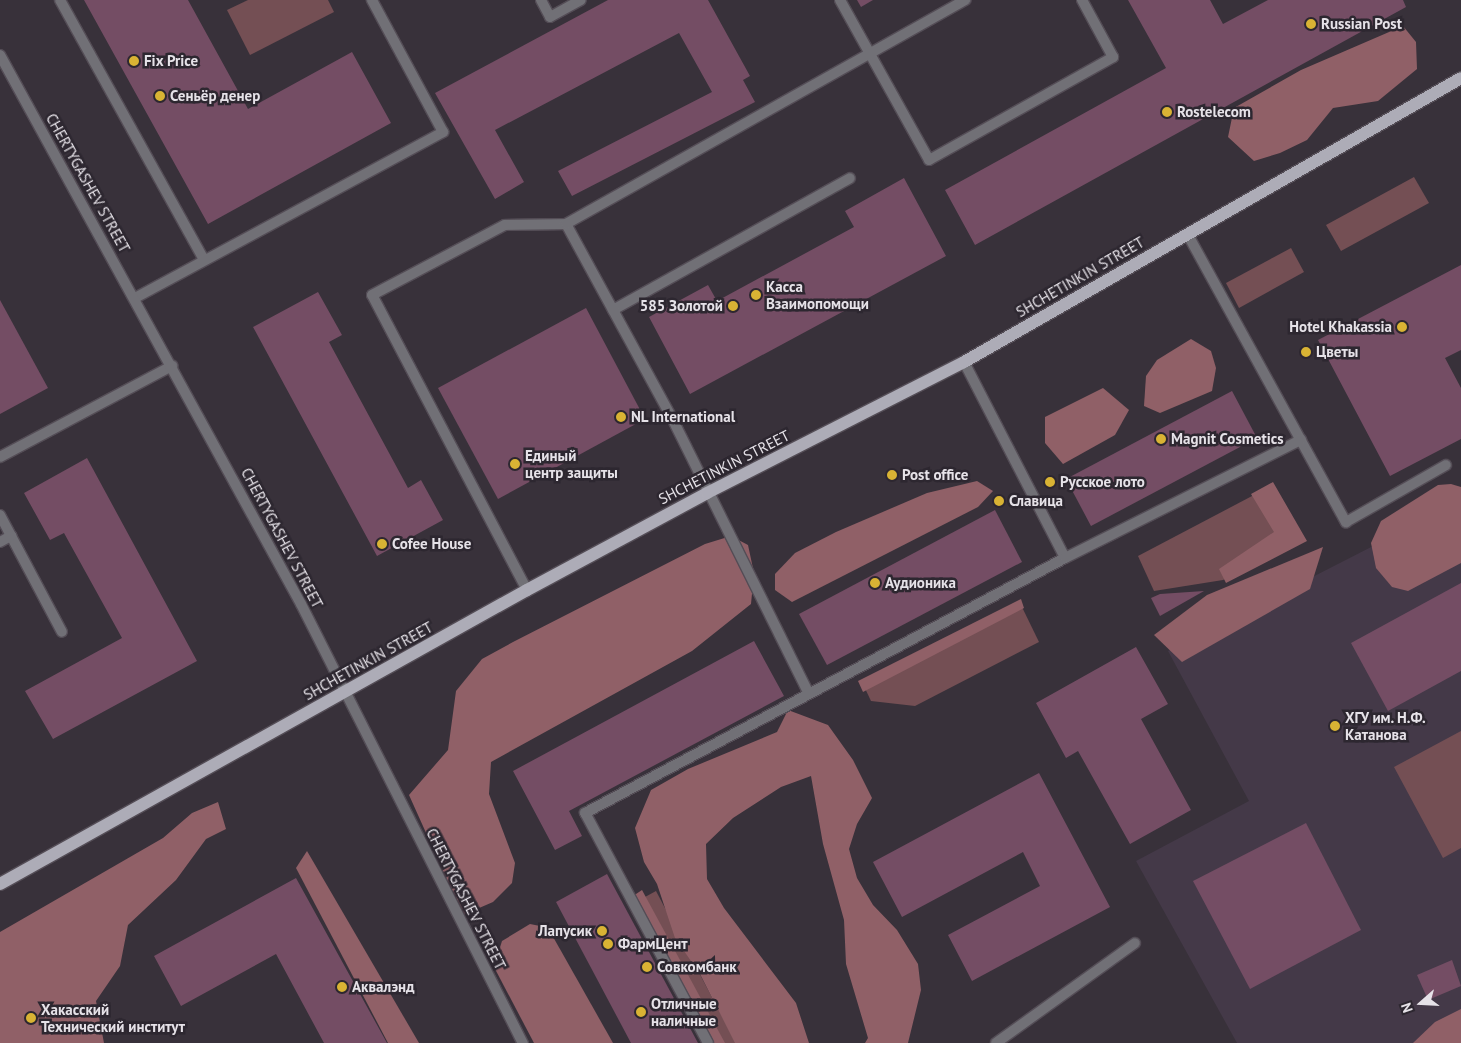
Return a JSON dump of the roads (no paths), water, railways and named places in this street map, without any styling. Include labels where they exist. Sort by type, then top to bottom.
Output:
[{"type":"main road","name":"SHCHETINKIN STREET","points":[[0,884],[344,694],[527,590],[707,493],[964,362],[1461,78]]},
{"type":"street","points":[[60,0],[204,260]]},
{"type":"street","points":[[135,298],[443,132],[372,0]]},
{"type":"street","points":[[540,0],[550,17],[581,0]]},
{"type":"street","points":[[840,0],[929,160],[1113,57],[1082,0]]},
{"type":"street","points":[[527,590],[372,295],[505,225],[566,224],[965,0]]},
{"type":"street","name":"CHERTYGASHEV STREET","points":[[0,55],[135,298],[301,604],[344,694],[523,1043]]},
{"type":"street","points":[[613,310],[850,178]]},
{"type":"street","points":[[566,224],[613,310],[808,692]]},
{"type":"street","points":[[1188,235],[1346,522],[1446,465]]},
{"type":"street","points":[[964,362],[1064,558]]},
{"type":"street","points":[[0,458],[172,366]]},
{"type":"street","points":[[708,1043],[585,813],[808,692],[1064,558],[1301,440]]},
{"type":"street","points":[[0,515],[62,632]]},
{"type":"street","points":[[0,542],[11,536]]},
{"type":"street","points":[[996,1043],[1135,943]]},
{"type":"place","name":"Russian Post","points":[[1311,24]]},
{"type":"place","name":"Fix Price","points":[[134,61]]},
{"type":"place","name":"Сеньёр денер","points":[[160,96]]},
{"type":"place","name":"Rostelecom","points":[[1167,112]]},
{"type":"place","name":"Касса Взаимопомощи","points":[[756,295]]},
{"type":"place","name":"585 Золотой","points":[[733,306]]},
{"type":"place","name":"Hotel Khakassia","points":[[1402,327]]},
{"type":"place","name":"Цветы","points":[[1306,352]]},
{"type":"place","name":"NL International","points":[[621,417]]},
{"type":"place","name":"Magnit Cosmetics","points":[[1161,439]]},
{"type":"place","name":"Единый центр защиты","points":[[515,464]]},
{"type":"place","name":"Post office","points":[[892,475]]},
{"type":"place","name":"Русское лото","points":[[1050,482]]},
{"type":"place","name":"Славица","points":[[999,501]]},
{"type":"place","name":"Cofee House","points":[[382,544]]},
{"type":"place","name":"Аудионика","points":[[875,583]]},
{"type":"place","name":"ХГУ им. Н.Ф. Катанова","points":[[1335,726]]},
{"type":"place","name":"Лапусик","points":[[602,931]]},
{"type":"place","name":"ФармЦент","points":[[608,944]]},
{"type":"place","name":"Совкомбанк","points":[[647,967]]},
{"type":"place","name":"Аквалэнд","points":[[342,987]]},
{"type":"place","name":"Отличные наличные","points":[[641,1012]]},
{"type":"place","name":"Хакасский Технический институт","points":[[31,1018]]}]
